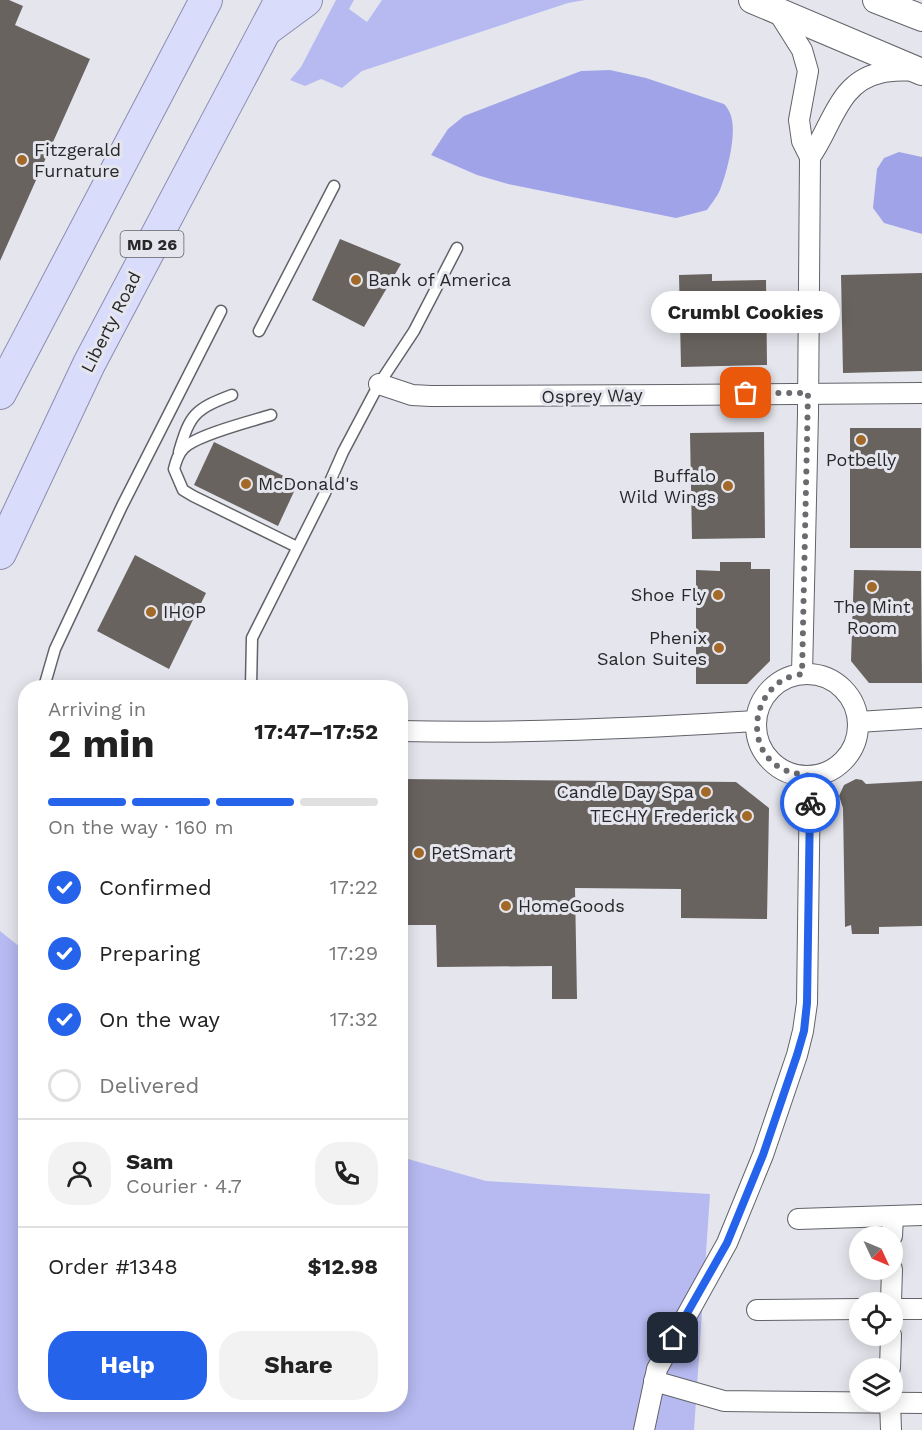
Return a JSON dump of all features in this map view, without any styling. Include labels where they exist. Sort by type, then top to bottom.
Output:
[{"type":"main road","points":[[0,393],[206,0]]},
{"type":"main road","name":"Liberty Road","points":[[0,553],[89,364],[281,0]]},
{"type":"main road","points":[[265,30],[306,0]]},
{"type":"street","points":[[752,0],[919,71]]},
{"type":"street","points":[[876,0],[922,18]]},
{"type":"street","points":[[778,12],[802,50],[808,71],[800,120],[802,141],[810,157],[802,674]]},
{"type":"street","points":[[810,157],[819,144],[837,104],[862,78],[881,72],[919,71]]},
{"type":"street","name":"Osprey Way","points":[[379,384],[412,395],[431,396],[581,397],[922,393]]},
{"type":"street","points":[[802,674],[819,675],[834,681],[847,692],[855,706],[858,722],[856,738],[850,753],[826,772],[810,776],[793,774],[778,766],[765,754],[758,739],[756,721],[761,704],[771,689],[785,679],[802,674]]},
{"type":"street","points":[[858,722],[922,718]]},
{"type":"street","points":[[408,731],[507,732],[647,728],[756,721]]},
{"type":"street","points":[[644,1430],[657,1369],[681,1322],[727,1243],[763,1155],[804,1031],[807,1003],[810,776]]},
{"type":"street","points":[[798,1219],[922,1215]]},
{"type":"street","points":[[892,1226],[893,1216]]},
{"type":"street","points":[[757,1310],[849,1309]]},
{"type":"street","points":[[903,1309],[922,1309]]},
{"type":"street","points":[[654,1381],[724,1401],[849,1402]]},
{"type":"street","points":[[903,1402],[922,1403]]},
{"type":"street","points":[[890,1412],[891,1430]]},
{"type":"lane","points":[[260,331],[334,186]]},
{"type":"lane","points":[[251,680],[252,638],[325,493],[343,452],[379,384],[414,331],[457,248]]},
{"type":"lane","points":[[46,680],[55,649],[79,598],[188,373],[221,312]]},
{"type":"lane","points":[[232,395],[196,413],[186,427],[174,469],[183,490],[297,547]]},
{"type":"lane","points":[[177,457],[185,446],[197,440],[271,415]]},
{"type":"shaded area","points":[[336,0],[354,0],[349,9],[367,22],[382,0],[585,0],[568,3],[362,71],[342,88],[321,79],[305,86],[290,80],[301,67]]},
{"type":"shaded area","points":[[610,70],[646,78],[724,104],[727,108],[731,114],[733,133],[726,174],[716,198],[707,210],[676,218],[508,184],[477,175],[431,155],[448,129],[464,116],[581,71]]},
{"type":"shaded area","points":[[899,152],[922,157],[922,234],[884,223],[873,208],[877,169],[884,158]]},
{"type":"shaded area","points":[[0,931],[18,945],[18,1412],[408,1412],[408,1159],[486,1181],[710,1194],[694,1430],[0,1430]]},
{"type":"building","name":"Fitzgerald Furnature","points":[[0,0],[9,0],[23,6],[15,25],[90,59],[0,261]]},
{"type":"building","name":"Bank of America","points":[[340,239],[401,264],[364,327],[312,300]]},
{"type":"building","points":[[922,273],[922,371],[843,373],[841,275]]},
{"type":"building","points":[[712,274],[712,281],[766,280],[767,365],[681,367],[679,275]]},
{"type":"building","points":[[850,428],[921,428],[921,548],[850,548]]},
{"type":"building","name":"Buffalo Wild Wings","points":[[764,432],[765,538],[692,539],[690,433]]},
{"type":"building","name":"McDonald's","points":[[214,442],[298,483],[278,526],[194,485]]},
{"type":"building","name":"IHOP","points":[[135,555],[206,593],[169,669],[97,631]]},
{"type":"building","points":[[720,562],[751,562],[751,569],[770,569],[770,661],[747,684],[696,684],[696,570],[720,571]]},
{"type":"building","points":[[854,570],[921,571],[922,683],[869,683],[851,661]]},
{"type":"building","points":[[408,779],[736,782],[769,808],[767,919],[681,918],[681,889],[575,888],[577,999],[552,999],[552,966],[437,967],[436,925],[408,925]]},
{"type":"building","points":[[856,779],[866,784],[922,781],[922,926],[879,927],[879,934],[852,934],[851,925],[845,927],[843,808],[839,796],[844,785]]},
{"type":"way so far","points":[[746,393],[808,393],[802,674],[785,679],[771,689],[761,704],[756,721],[758,739],[765,754],[778,766],[793,774],[810,776],[810,803]]},
{"type":"place","name":"Fitzgerald Furnature","points":[[22,160]]},
{"type":"place","name":"Bank of America","points":[[356,280]]},
{"type":"place","name":"Crumbl Cookies","points":[[746,393]]},
{"type":"place","name":"Potbelly","points":[[861,440]]},
{"type":"place","name":"McDonald's","points":[[246,484]]},
{"type":"place","name":"Buffalo Wild Wings","points":[[728,486]]},
{"type":"place","name":"The Mint Room","points":[[872,587]]},
{"type":"place","name":"Shoe Fly","points":[[718,595]]},
{"type":"place","name":"IHOP","points":[[151,612]]},
{"type":"place","name":"Phenix Salon Suites","points":[[719,648]]},
{"type":"place","name":"Candle Day Spa","points":[[706,792]]},
{"type":"place","name":"TECHY Frederick","points":[[747,816]]},
{"type":"place","name":"PetSmart","points":[[419,853]]},
{"type":"place","name":"HomeGoods","points":[[506,906]]},
{"type":"route","points":[[673,1338],[727,1243],[763,1155],[804,1031],[807,1003],[810,803]]}]
